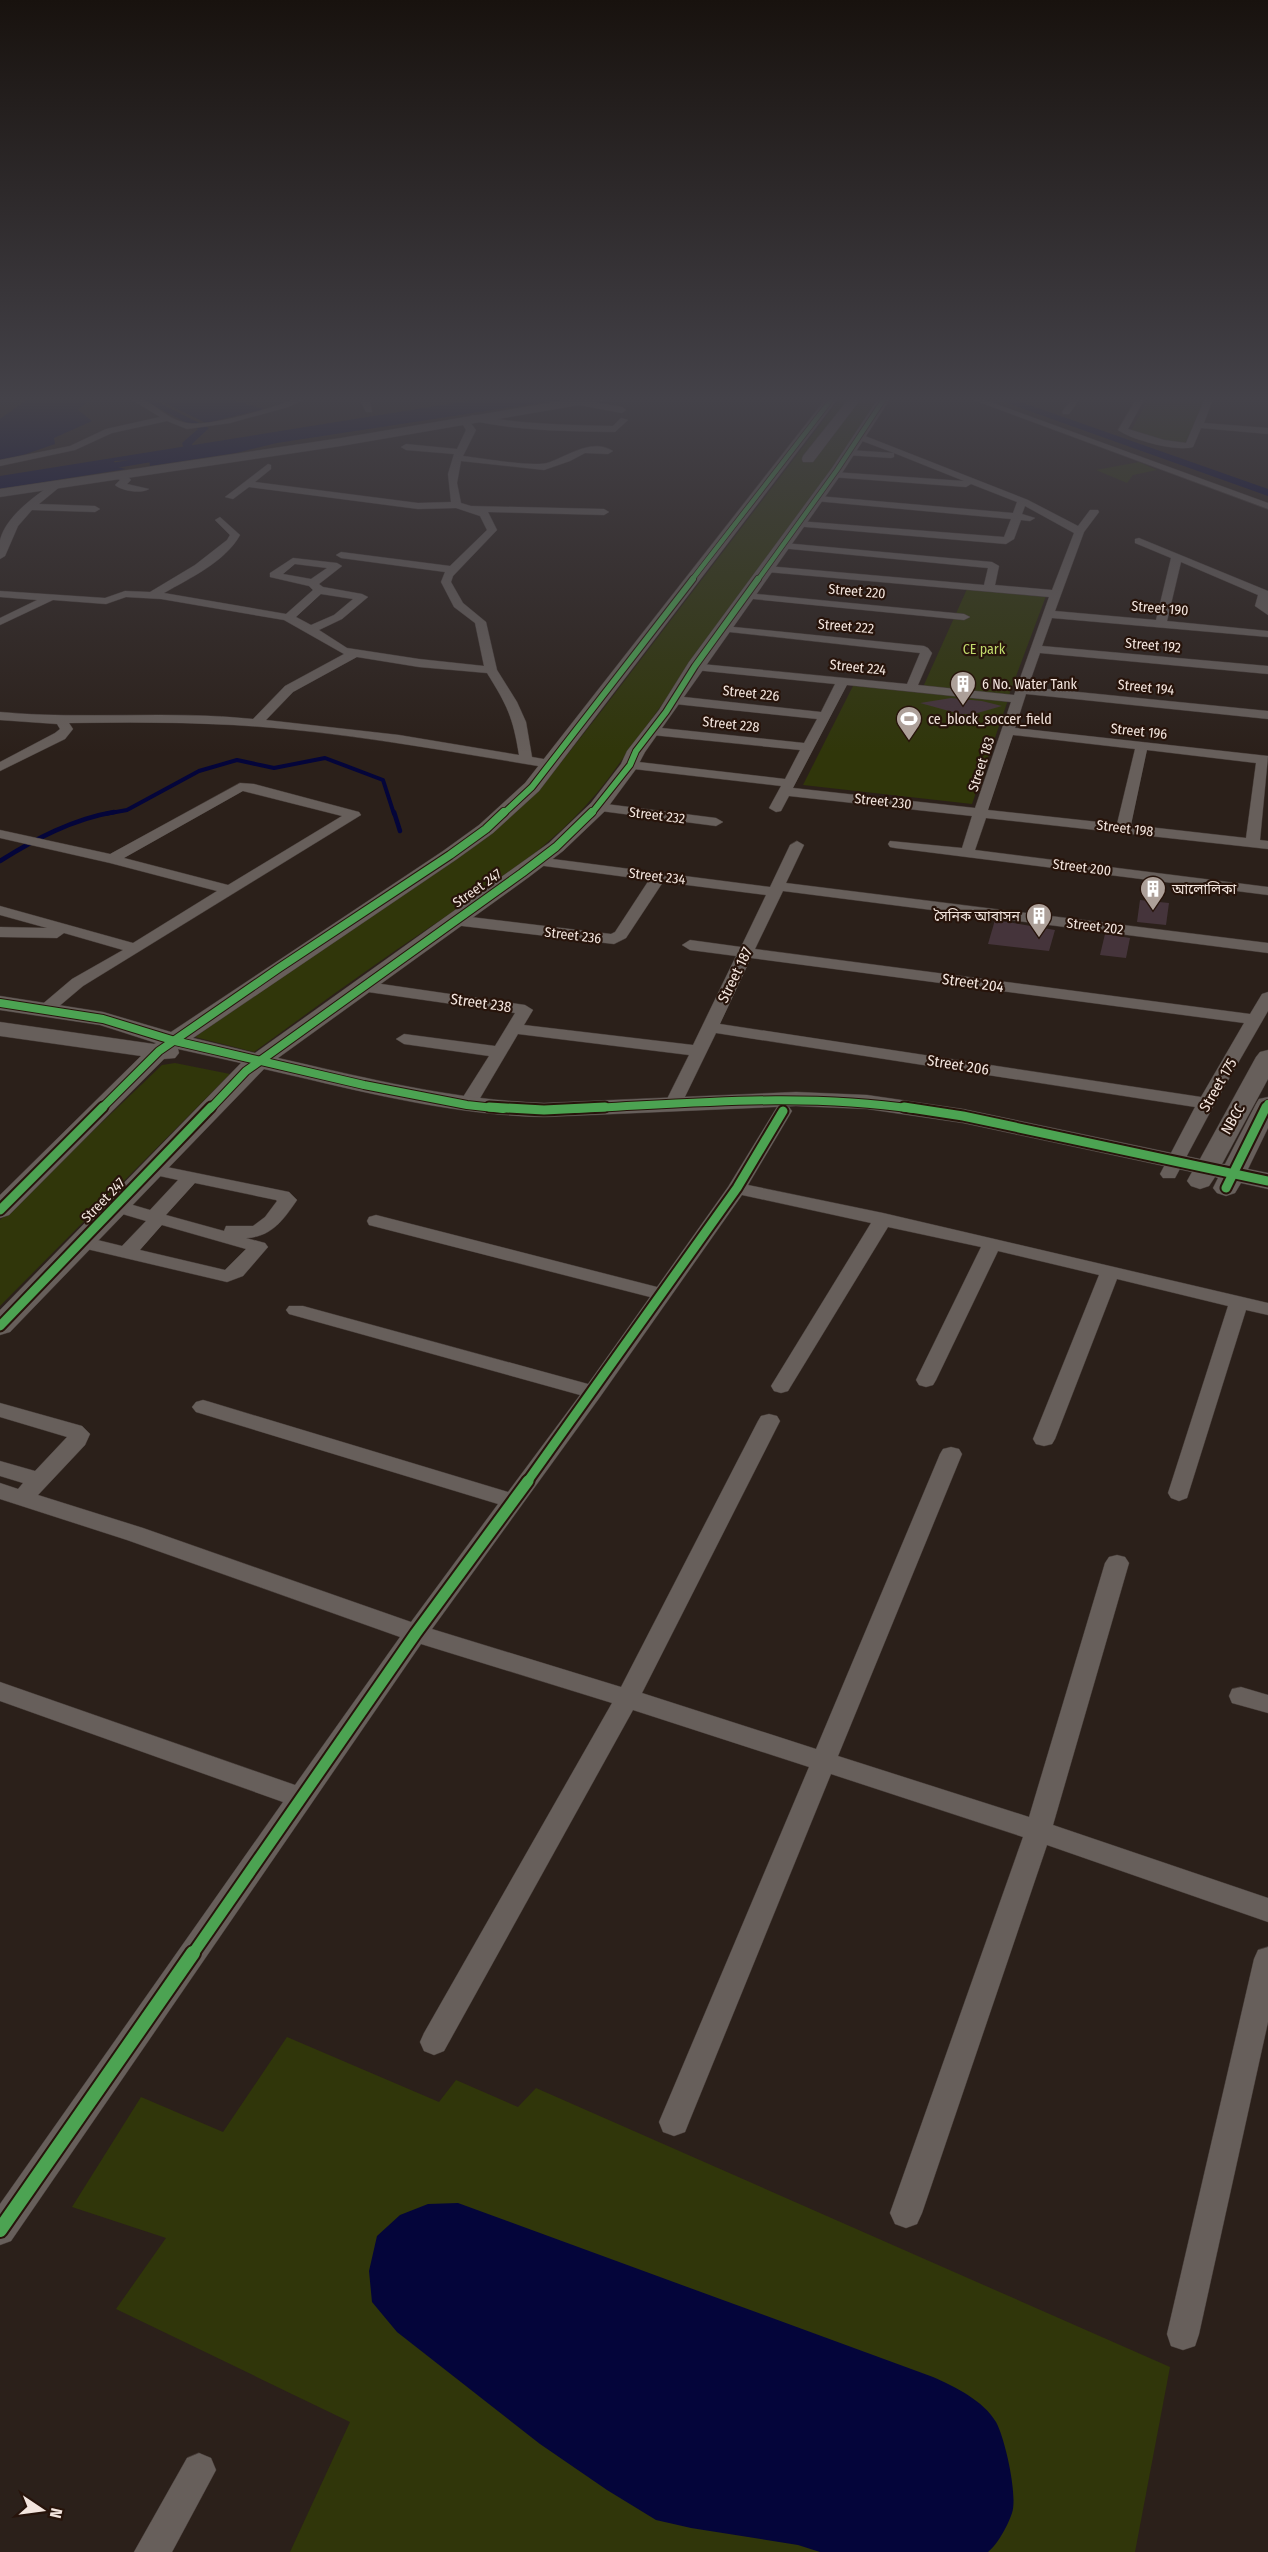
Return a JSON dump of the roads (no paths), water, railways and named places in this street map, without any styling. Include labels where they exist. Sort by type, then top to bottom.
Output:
[{"type":"street","points":[[0,556],[7,533],[24,515]]},
{"type":"street","points":[[485,515],[492,530],[453,570],[446,582],[458,604],[480,622],[491,670],[511,702],[520,722],[526,760]]},
{"type":"street","points":[[0,1210],[167,1046],[279,968],[450,855],[486,829],[532,787],[743,515]]},
{"type":"street","name":"Street 247","points":[[0,1326],[252,1066],[537,861],[598,807],[630,765],[636,751],[675,700],[695,666],[784,546],[803,515]]},
{"type":"street","points":[[1005,515],[1065,521]]},
{"type":"street","points":[[1052,515],[1065,521],[1079,532]]},
{"type":"street","name":"Street 183","points":[[967,854],[1019,694],[1055,594],[1079,532],[1092,515]]},
{"type":"street","points":[[798,524],[1006,541],[1017,517]]},
{"type":"street","points":[[153,595],[200,568],[232,542],[235,536],[220,520]]},
{"type":"street","points":[[1139,541],[1266,594],[1261,606],[1268,612]]},
{"type":"street","points":[[784,546],[992,565],[994,566],[989,588]]},
{"type":"street","points":[[341,555],[453,570]]},
{"type":"street","points":[[1161,624],[1177,556]]},
{"type":"street","points":[[308,631],[328,621],[355,604],[362,596],[316,587],[274,575],[292,561],[337,566],[316,587],[291,615],[328,621]]},
{"type":"street","points":[[767,569],[1055,594]]},
{"type":"street","points":[[0,594],[106,601],[123,594],[153,595],[286,617],[295,620],[331,645],[355,653],[419,663],[491,670]]},
{"type":"street","name":"Street 220","points":[[747,596],[964,617]]},
{"type":"street","points":[[0,622],[51,597]]},
{"type":"street","name":"Street 190","points":[[1048,614],[1268,634]]},
{"type":"street","name":"Street 222","points":[[724,629],[924,650],[926,657],[911,688]]},
{"type":"street","name":"Street 192","points":[[1035,649],[1268,670]]},
{"type":"street","points":[[256,723],[289,688],[355,653]]},
{"type":"street","name":"Street 224","points":[[695,666],[911,688],[1019,694]]},
{"type":"street","points":[[776,808],[843,681]]},
{"type":"street","name":"Street 194","points":[[1019,694],[1268,714]]},
{"type":"street","name":"Street 226","points":[[675,700],[825,716]]},
{"type":"street","points":[[0,716],[60,719],[158,718],[256,723],[399,739],[550,764]]},
{"type":"street","points":[[0,767],[60,736],[67,729],[60,719]]},
{"type":"street","name":"Street 228","points":[[652,731],[807,747]]},
{"type":"street","name":"Street 196","points":[[1007,731],[1266,759]]},
{"type":"street","points":[[1123,828],[1142,746]]},
{"type":"street","points":[[1252,843],[1266,759]]},
{"type":"street","name":"Street 230","points":[[630,765],[982,811]]},
{"type":"street","points":[[45,1010],[78,981],[136,949],[210,900],[354,814],[249,787],[240,787],[112,859]]},
{"type":"street","name":"Street 232","points":[[598,807],[716,822]]},
{"type":"street","name":"Street 198","points":[[982,811],[1268,845]]},
{"type":"street","points":[[0,834],[112,859],[230,890]]},
{"type":"street","name":"Street 200","points":[[895,844],[1268,891]]},
{"type":"street","name":"Street 187","points":[[673,1105],[797,845]]},
{"type":"street","name":"Street 234","points":[[537,861],[778,889]]},
{"type":"street","name":"Street 236","points":[[454,920],[614,939],[621,936],[659,876]]},
{"type":"street","name":"Street 202","points":[[778,889],[1268,948]]},
{"type":"street","points":[[0,910],[136,949]]},
{"type":"street","points":[[0,932],[81,933]]},
{"type":"street","name":"Street 204","points":[[690,945],[1255,1020]]},
{"type":"street","name":"Street 238","points":[[361,986],[525,1010],[467,1105]]},
{"type":"street","name":"Street 175","points":[[1173,1167],[1206,1103],[1268,997]]},
{"type":"street","points":[[0,1003],[104,1019],[167,1046]]},
{"type":"street","name":"Street 206","points":[[710,1027],[1206,1103]]},
{"type":"street","points":[[0,1029],[167,1046],[458,1117],[504,1122],[583,1122],[783,1111],[876,1114],[1173,1167]]},
{"type":"street","points":[[514,1029],[699,1051]]},
{"type":"street","points":[[404,1039],[500,1052]]},
{"type":"street","name":"NBCC","points":[[1203,1174],[1268,1057]]},
{"type":"street","points":[[252,1066],[467,1105],[505,1109],[544,1110],[796,1099],[909,1106],[1229,1180],[1268,1197]]},
{"type":"street","points":[[1229,1180],[1268,1104]]},
{"type":"street","points":[[0,2230],[416,1633],[593,1392],[737,1188],[783,1111]]},
{"type":"street","points":[[118,1203],[243,1233],[257,1232],[267,1227],[288,1200],[282,1196],[152,1168]]},
{"type":"street","points":[[126,1253],[191,1177]]},
{"type":"street","points":[[1229,1180],[1268,1181]]},
{"type":"street","points":[[737,1188],[884,1219],[1268,1309]]},
{"type":"street","points":[[81,1242],[227,1276],[236,1272],[258,1247],[159,1214]]},
{"type":"street","points":[[781,1386],[884,1219]]},
{"type":"street","points":[[376,1221],[661,1294]]},
{"type":"street","points":[[926,1380],[992,1244]]},
{"type":"street","points":[[1044,1438],[1110,1272]]},
{"type":"street","points":[[1179,1493],[1239,1302]]},
{"type":"street","points":[[296,1310],[593,1392]]},
{"type":"street","points":[[202,1407],[513,1502]]},
{"type":"street","points":[[0,1410],[79,1434],[77,1440],[20,1490]]},
{"type":"street","points":[[434,2042],[627,1698],[768,1421]]},
{"type":"street","points":[[674,2122],[951,1454]]},
{"type":"street","points":[[0,1468],[20,1490],[135,1534],[416,1633],[627,1698],[1038,1831],[1268,1910]]},
{"type":"street","points":[[906,2213],[1038,1831],[1117,1563]]},
{"type":"street","points":[[0,1691],[301,1798]]},
{"type":"street","points":[[1241,1696],[1268,1704]]},
{"type":"street","points":[[1183,2334],[1268,1959]]},
{"type":"street","points":[[152,2552],[199,2470]]},
{"type":"waterway","points":[[105,814],[127,810],[199,771],[237,760],[274,768],[325,758],[383,780],[394,814]]},
{"type":"waterway","points":[[0,861],[55,831],[114,812]]},
{"type":"waterway","points":[[394,812],[400,831]]},
{"type":"place","name":"6 No. Water Tank","points":[[963,707]]},
{"type":"place","name":"ce_block_soccer_field","points":[[909,742]]},
{"type":"place","name":"আলোলিকা","points":[[1153,912]]},
{"type":"place","name":"সৈনিক আবাসন","points":[[1039,939]]},
{"type":"park label","name":"CE park","points":[[984,649]]}]
